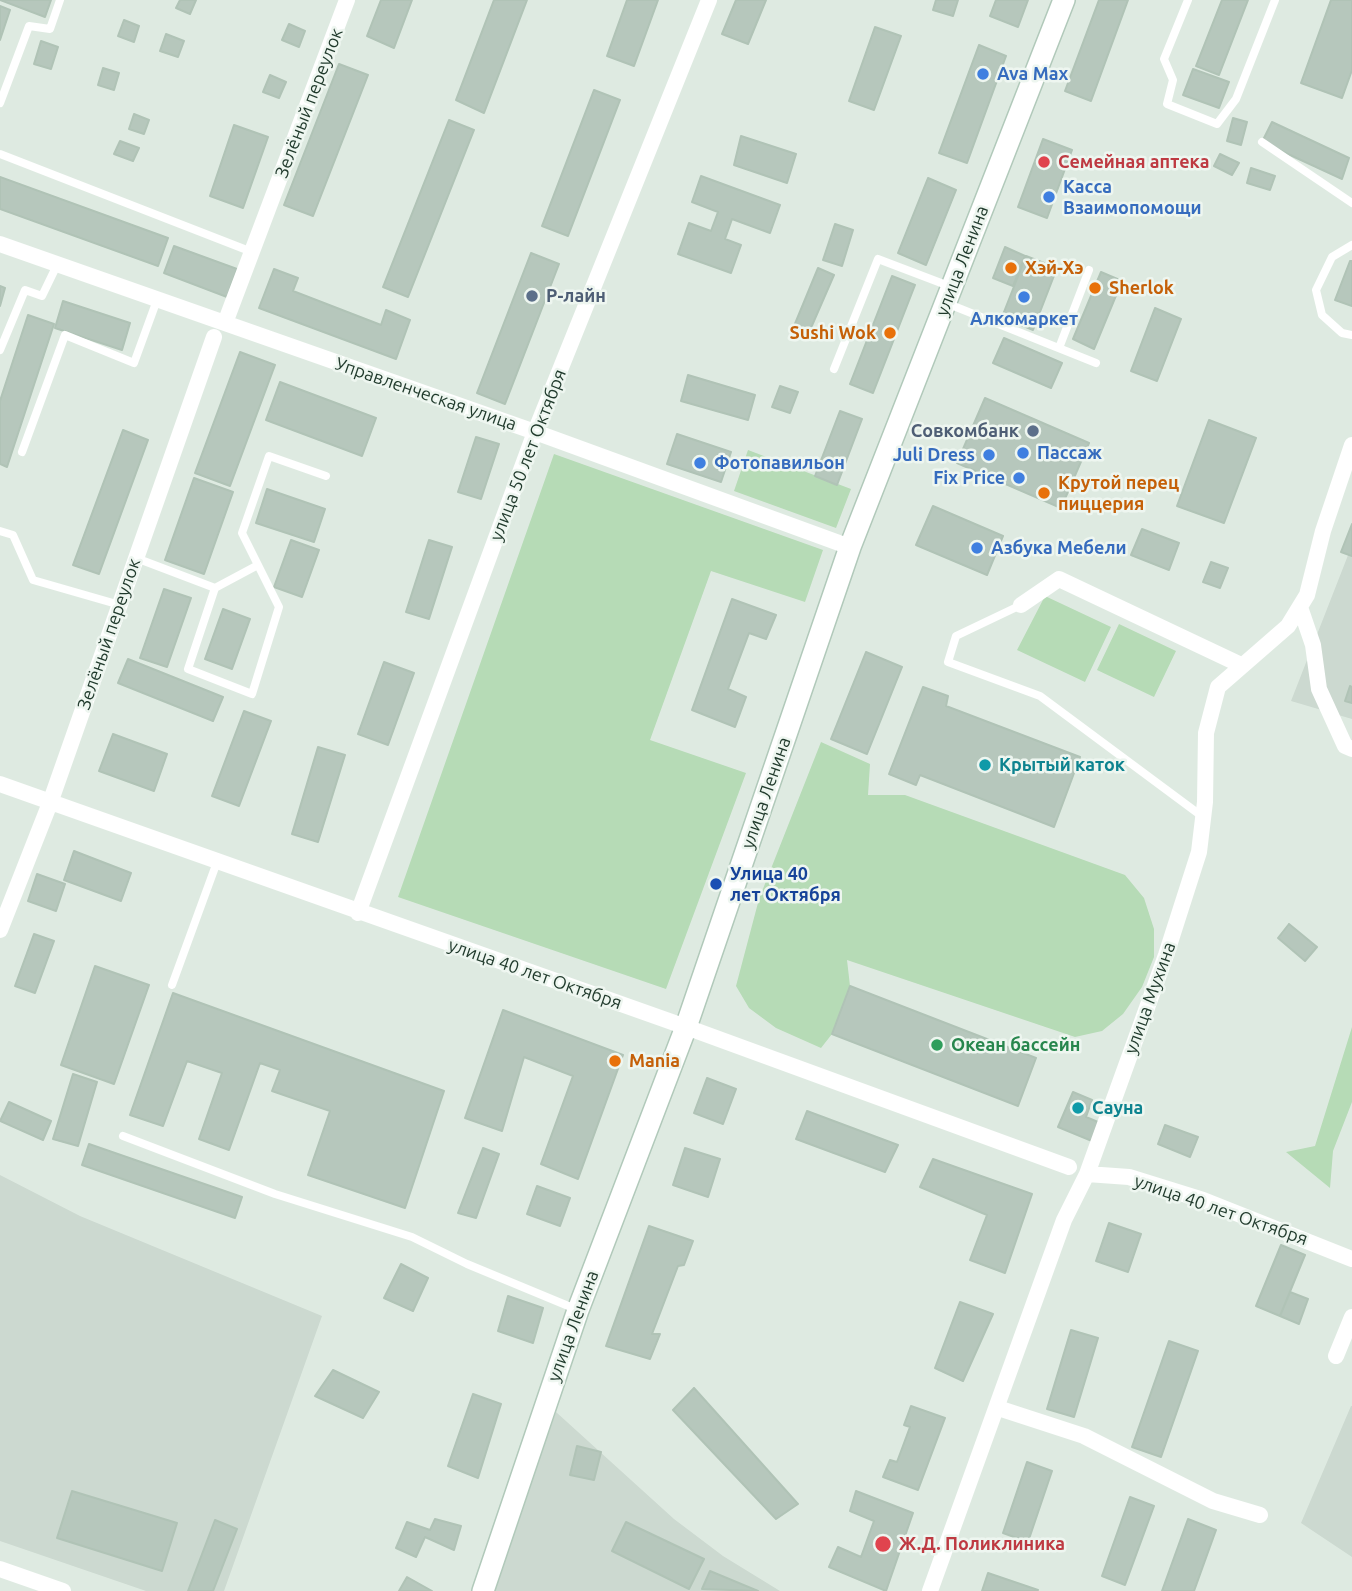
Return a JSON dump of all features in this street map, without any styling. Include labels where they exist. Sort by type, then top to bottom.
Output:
[{"type":"main road","name":"улица Ленина","points":[[482,1591],[578,1310],[686,1027],[850,547],[1064,0]]},
{"type":"street","name":"Зелёный переулок","points":[[225,323],[347,0]]},
{"type":"street","name":"улица 50 лет Октября","points":[[358,913],[535,432],[709,0]]},
{"type":"street","name":"Управленческая улица","points":[[0,244],[535,432],[850,547]]},
{"type":"street","name":"Зелёный переулок","points":[[0,930],[50,803],[214,337]]},
{"type":"street","name":"улица Мухина","points":[[930,1591],[1064,1220],[1087,1174],[1166,956],[1199,852],[1206,733],[1218,687],[1288,626],[1307,596],[1323,531],[1352,446]]},
{"type":"street","points":[[1021,605],[1059,579],[1241,665]]},
{"type":"street","points":[[1300,607],[1313,645],[1320,689],[1345,746],[1352,749]]},
{"type":"street","name":"улица 40 лет Октября","points":[[0,784],[686,1027],[1069,1167]]},
{"type":"street","name":"улица 40 лет Октября","points":[[1087,1174],[1129,1177],[1203,1200],[1352,1259]]},
{"type":"street","points":[[1335,1356],[1352,1318]]},
{"type":"street","points":[[998,1408],[1084,1436],[1213,1501],[1260,1515]]},
{"type":"street","points":[[0,1569],[62,1591]]},
{"type":"lane","points":[[0,103],[29,26],[50,29],[60,0]]},
{"type":"lane","points":[[1188,0],[1164,59],[1173,80],[1167,104],[1217,124],[1236,99],[1275,0]]},
{"type":"lane","points":[[1262,142],[1352,203]]},
{"type":"lane","points":[[0,154],[253,252]]},
{"type":"lane","points":[[1352,245],[1332,257],[1316,290],[1322,315],[1342,333],[1352,335]]},
{"type":"lane","points":[[834,369],[878,259],[1059,348],[1096,363]]},
{"type":"lane","points":[[0,350],[25,290],[42,296],[57,265]]},
{"type":"lane","points":[[1059,348],[1089,270]]},
{"type":"lane","points":[[22,452],[65,335],[134,363],[157,300]]},
{"type":"lane","points":[[258,565],[215,588],[188,669],[252,694],[279,607],[258,565],[242,533],[269,456],[326,476]]},
{"type":"lane","points":[[0,531],[13,536],[33,580],[120,606]]},
{"type":"lane","points":[[136,558],[215,588]]},
{"type":"lane","points":[[1021,605],[956,635],[948,662],[1040,696],[1203,817]]},
{"type":"lane","points":[[172,985],[217,862]]},
{"type":"lane","points":[[123,1136],[275,1194],[412,1237],[467,1264],[578,1310]]},
{"type":"shaded area","points":[[1352,545],[1352,719],[1291,701]]},
{"type":"shaded area","points":[[0,1175],[80,1216],[322,1316],[224,1591],[146,1591],[0,1541]]},
{"type":"shaded area","points":[[1352,1406],[1352,1557],[1301,1523]]},
{"type":"shaded area","points":[[556,1412],[674,1519],[723,1556],[780,1591],[493,1591]]},
{"type":"green space","points":[[748,450],[851,489],[836,528],[734,491]]},
{"type":"green space","points":[[554,454],[823,550],[805,602],[711,571],[650,740],[746,773],[666,989],[398,897]]},
{"type":"green space","points":[[1045,596],[1111,627],[1085,682],[1017,650]]},
{"type":"green space","points":[[1119,624],[1176,651],[1154,697],[1097,670]]},
{"type":"green space","points":[[821,742],[870,764],[868,795],[905,795],[1125,875],[1144,898],[1154,929],[1154,957],[1142,987],[1123,1014],[1102,1031],[1075,1037],[847,960],[850,986],[832,1034],[821,1048],[776,1028],[749,1008],[736,986],[759,899]]},
{"type":"green space","points":[[1352,1027],[1352,1102],[1333,1151],[1330,1188],[1286,1152],[1315,1146]]},
{"type":"building","points":[[0,0],[51,0],[45,17]]},
{"type":"building","points":[[180,0],[196,0],[190,14],[176,8]]},
{"type":"building","points":[[381,0],[412,0],[394,48],[367,36]]},
{"type":"building","points":[[494,0],[527,0],[484,113],[456,100]]},
{"type":"building","points":[[627,0],[658,0],[634,66],[607,56]]},
{"type":"building","points":[[736,0],[766,0],[748,44],[722,34]]},
{"type":"building","points":[[936,0],[958,0],[953,16],[933,10]]},
{"type":"building","points":[[996,0],[1028,0],[1018,27],[990,16]]},
{"type":"building","points":[[1099,0],[1128,0],[1091,101],[1065,91]]},
{"type":"building","points":[[1222,0],[1248,0],[1219,75],[1196,66]]},
{"type":"building","points":[[1331,0],[1352,0],[1352,70],[1342,98],[1301,83]]},
{"type":"building","points":[[0,6],[10,10],[0,40]]},
{"type":"building","points":[[124,20],[139,26],[134,42],[118,36]]},
{"type":"building","points":[[289,24],[305,31],[299,47],[282,40]]},
{"type":"building","points":[[875,27],[901,36],[874,110],[849,101]]},
{"type":"building","points":[[166,34],[184,41],[178,57],[160,51]]},
{"type":"building","points":[[41,41],[58,47],[51,69],[34,64]]},
{"type":"building","points":[[979,45],[1006,56],[967,163],[939,153]]},
{"type":"building","points":[[339,64],[368,75],[313,216],[284,205]]},
{"type":"building","points":[[103,68],[119,73],[114,90],[98,85]]},
{"type":"building","points":[[1193,69],[1229,82],[1219,108],[1183,95]]},
{"type":"building","points":[[270,75],[286,82],[279,98],[263,92]]},
{"type":"building","points":[[594,90],[620,100],[568,236],[542,226]]},
{"type":"building","points":[[134,114],[149,120],[144,134],[129,129]]},
{"type":"building","points":[[1233,118],[1247,122],[1241,145],[1227,141]]},
{"type":"building","points":[[449,120],[474,130],[408,297],[383,287]]},
{"type":"building","points":[[1272,122],[1349,158],[1342,179],[1262,142]]},
{"type":"building","points":[[234,125],[268,137],[243,208],[210,196]]},
{"type":"building","points":[[741,136],[796,154],[787,183],[734,165]]},
{"type":"building","points":[[1043,139],[1072,150],[1047,218],[1018,207]]},
{"type":"building","points":[[120,141],[139,148],[133,161],[114,154]]},
{"type":"building","points":[[1220,154],[1239,163],[1232,175],[1214,166]]},
{"type":"building","points":[[1251,168],[1275,176],[1270,190],[1247,183]]},
{"type":"building","points":[[701,176],[780,205],[770,233],[732,219],[725,239],[741,245],[731,273],[678,254],[689,223],[711,231],[718,212],[692,202]]},
{"type":"building","points":[[0,177],[168,238],[158,266],[0,209]]},
{"type":"building","points":[[928,178],[956,190],[926,265],[898,253]]},
{"type":"building","points":[[835,224],[853,230],[842,266],[823,260]]},
{"type":"building","points":[[174,246],[237,269],[227,297],[164,273]]},
{"type":"building","points":[[1005,247],[1025,256],[1013,286],[993,278]]},
{"type":"building","points":[[531,253],[559,264],[505,404],[477,393]]},
{"type":"building","points":[[1026,256],[1057,268],[1033,330],[1002,317]]},
{"type":"building","points":[[1352,261],[1352,306],[1335,300]]},
{"type":"building","points":[[818,268],[834,275],[807,337],[792,331]]},
{"type":"building","points":[[274,269],[298,278],[293,291],[381,325],[386,310],[410,320],[396,359],[259,308]]},
{"type":"building","points":[[1101,272],[1122,281],[1094,349],[1073,339]]},
{"type":"building","points":[[892,276],[915,285],[873,393],[850,384]]},
{"type":"building","points":[[0,286],[5,288],[0,306]]},
{"type":"building","points":[[63,301],[130,323],[122,350],[55,328]]},
{"type":"building","points":[[1155,308],[1181,319],[1157,381],[1131,371]]},
{"type":"building","points":[[28,315],[54,324],[7,467],[0,464],[0,401]]},
{"type":"building","points":[[1004,338],[1062,363],[1051,388],[993,363]]},
{"type":"building","points":[[240,352],[275,365],[230,486],[195,473]]},
{"type":"building","points":[[688,375],[755,395],[748,420],[681,401]]},
{"type":"building","points":[[280,382],[376,418],[362,456],[266,420]]},
{"type":"building","points":[[780,386],[798,392],[790,413],[772,407]]},
{"type":"building","name":"Пассаж","points":[[985,398],[1089,443],[1061,508],[957,463]]},
{"type":"building","points":[[840,411],[862,419],[837,485],[815,476]]},
{"type":"building","points":[[1209,420],[1256,438],[1224,523],[1177,506]]},
{"type":"building","points":[[123,430],[148,440],[99,574],[73,565]]},
{"type":"building","points":[[677,434],[731,452],[721,482],[667,464]]},
{"type":"building","points":[[476,437],[499,444],[481,499],[458,492]]},
{"type":"building","points":[[194,478],[233,492],[204,574],[165,560]]},
{"type":"building","points":[[267,489],[325,509],[314,542],[256,523]]},
{"type":"building","points":[[933,506],[1003,536],[987,575],[916,545]]},
{"type":"building","points":[[1352,524],[1352,556],[1341,552]]},
{"type":"building","points":[[1142,529],[1179,543],[1169,570],[1131,555]]},
{"type":"building","points":[[291,540],[319,550],[302,597],[274,587]]},
{"type":"building","points":[[429,540],[452,547],[429,619],[406,612]]},
{"type":"building","points":[[1211,562],[1228,568],[1220,588],[1203,582]]},
{"type":"building","points":[[164,589],[191,598],[167,667],[140,658]]},
{"type":"building","points":[[732,599],[776,615],[766,639],[749,633],[728,689],[746,697],[735,727],[692,710]]},
{"type":"building","points":[[223,609],[250,619],[232,669],[205,659]]},
{"type":"building","points":[[866,652],[902,667],[867,754],[831,739]]},
{"type":"building","points":[[128,659],[223,697],[213,721],[118,683]]},
{"type":"building","points":[[384,662],[414,673],[388,745],[358,734]]},
{"type":"building","points":[[1350,686],[1352,687],[1352,703],[1345,701]]},
{"type":"building","name":"Крытый каток","points":[[923,687],[948,696],[946,706],[1080,757],[1054,827],[920,775],[916,785],[889,774]]},
{"type":"building","points":[[244,711],[271,721],[239,806],[212,796]]},
{"type":"building","points":[[113,734],[167,754],[154,791],[99,771]]},
{"type":"building","points":[[318,747],[345,755],[318,842],[292,834]]},
{"type":"building","points":[[74,851],[131,873],[121,901],[64,880]]},
{"type":"building","points":[[37,874],[65,884],[56,911],[28,901]]},
{"type":"building","points":[[1289,924],[1317,947],[1305,961],[1278,938]]},
{"type":"building","points":[[34,934],[54,941],[35,993],[15,986]]},
{"type":"building","points":[[95,966],[149,985],[114,1084],[61,1065]]},
{"type":"building","points":[[850,986],[1036,1058],[1018,1106],[832,1034]]},
{"type":"building","points":[[173,993],[444,1091],[405,1208],[308,1175],[330,1111],[272,1091],[280,1070],[260,1063],[229,1150],[199,1139],[222,1073],[187,1061],[163,1126],[130,1115]]},
{"type":"building","points":[[503,1010],[623,1055],[578,1179],[541,1164],[573,1076],[524,1057],[502,1131],[465,1118]]},
{"type":"building","points":[[73,1074],[97,1082],[78,1146],[53,1139]]},
{"type":"building","points":[[707,1078],[736,1089],[723,1124],[694,1113]]},
{"type":"building","name":"Сауна","points":[[1073,1092],[1092,1100],[1086,1117],[1098,1122],[1092,1141],[1058,1127]]},
{"type":"building","points":[[9,1102],[51,1121],[43,1140],[0,1121]]},
{"type":"building","points":[[807,1111],[898,1145],[885,1172],[796,1139]]},
{"type":"building","points":[[1165,1125],[1198,1137],[1190,1157],[1158,1144]]},
{"type":"building","points":[[89,1144],[242,1197],[235,1218],[82,1165]]},
{"type":"building","points":[[483,1148],[499,1154],[476,1218],[458,1213]]},
{"type":"building","points":[[685,1148],[720,1159],[708,1197],[673,1185]]},
{"type":"building","points":[[933,1159],[1032,1194],[1005,1273],[970,1260],[987,1215],[920,1187]]},
{"type":"building","points":[[537,1186],[570,1198],[560,1226],[527,1214]]},
{"type":"building","points":[[1109,1223],[1141,1234],[1128,1272],[1096,1261]]},
{"type":"building","points":[[649,1226],[693,1241],[684,1265],[678,1266],[652,1334],[660,1334],[650,1359],[606,1346]]},
{"type":"building","points":[[1281,1245],[1305,1255],[1280,1316],[1256,1306]]},
{"type":"building","points":[[401,1264],[428,1278],[413,1311],[384,1298]]},
{"type":"building","points":[[1290,1292],[1308,1299],[1299,1324],[1280,1316]]},
{"type":"building","points":[[508,1296],[543,1308],[533,1343],[498,1331]]},
{"type":"building","points":[[960,1302],[993,1314],[963,1381],[935,1368]]},
{"type":"building","points":[[1071,1330],[1098,1338],[1074,1417],[1047,1409]]},
{"type":"building","points":[[1169,1341],[1198,1351],[1161,1457],[1132,1447]]},
{"type":"building","points":[[333,1370],[379,1392],[363,1418],[315,1396]]},
{"type":"building","points":[[694,1388],[798,1504],[776,1519],[673,1410]]},
{"type":"building","points":[[473,1394],[501,1404],[478,1478],[448,1466]]},
{"type":"building","points":[[911,1406],[945,1418],[918,1490],[883,1477],[890,1460],[897,1462],[910,1427],[904,1425]]},
{"type":"building","points":[[577,1446],[601,1452],[594,1480],[570,1475]]},
{"type":"building","points":[[1027,1462],[1052,1471],[1028,1542],[1003,1533]]},
{"type":"building","points":[[72,1491],[177,1523],[162,1571],[57,1538]]},
{"type":"building","points":[[856,1491],[913,1513],[886,1591],[829,1567],[838,1547],[861,1557],[874,1521],[850,1511]]},
{"type":"building","points":[[1130,1497],[1154,1506],[1125,1585],[1102,1576]]},
{"type":"building","points":[[435,1519],[461,1526],[454,1550],[425,1537],[416,1557],[396,1548],[407,1522],[430,1530]]},
{"type":"building","points":[[1188,1519],[1216,1530],[1194,1591],[1162,1591]]},
{"type":"building","points":[[215,1520],[237,1529],[213,1591],[188,1591]]},
{"type":"building","points":[[626,1522],[704,1559],[689,1589],[612,1551]]},
{"type":"building","points":[[710,1571],[758,1591],[702,1589]]},
{"type":"building","points":[[988,1573],[1038,1590],[982,1591]]},
{"type":"building","points":[[407,1577],[432,1591],[399,1591]]},
{"type":"place","name":"Ava Max","points":[[983,74]]},
{"type":"place","name":"Семейная аптека","points":[[1044,162]]},
{"type":"place","name":"Касса Взаимопомощи","points":[[1049,197]]},
{"type":"place","name":"Хэй-Хэ","points":[[1011,268]]},
{"type":"place","name":"Sherlok","points":[[1095,288]]},
{"type":"place","name":"Р-лайн","points":[[532,296]]},
{"type":"place","name":"Алкомаркет","points":[[1024,297]]},
{"type":"place","name":"Sushi Wok","points":[[890,333]]},
{"type":"place","name":"Совкомбанк","points":[[1033,431]]},
{"type":"place","name":"Пассаж","points":[[1023,453]]},
{"type":"place","name":"Juli Dress","points":[[989,455]]},
{"type":"place","name":"Фотопавильон","points":[[700,463]]},
{"type":"place","name":"Fix Price","points":[[1019,478]]},
{"type":"place","name":"Крутой перец пиццерия","points":[[1044,493]]},
{"type":"place","name":"Азбука Мебели","points":[[977,548]]},
{"type":"place","name":"Крытый каток","points":[[985,765]]},
{"type":"place","name":"Улица 40 лет Октября","points":[[716,884]]},
{"type":"place","name":"Океан бассейн","points":[[937,1045]]},
{"type":"place","name":"Mania","points":[[615,1061]]},
{"type":"place","name":"Сауна","points":[[1078,1108]]},
{"type":"place","name":"Ж.Д. Поликлиника","points":[[883,1544]]}]
